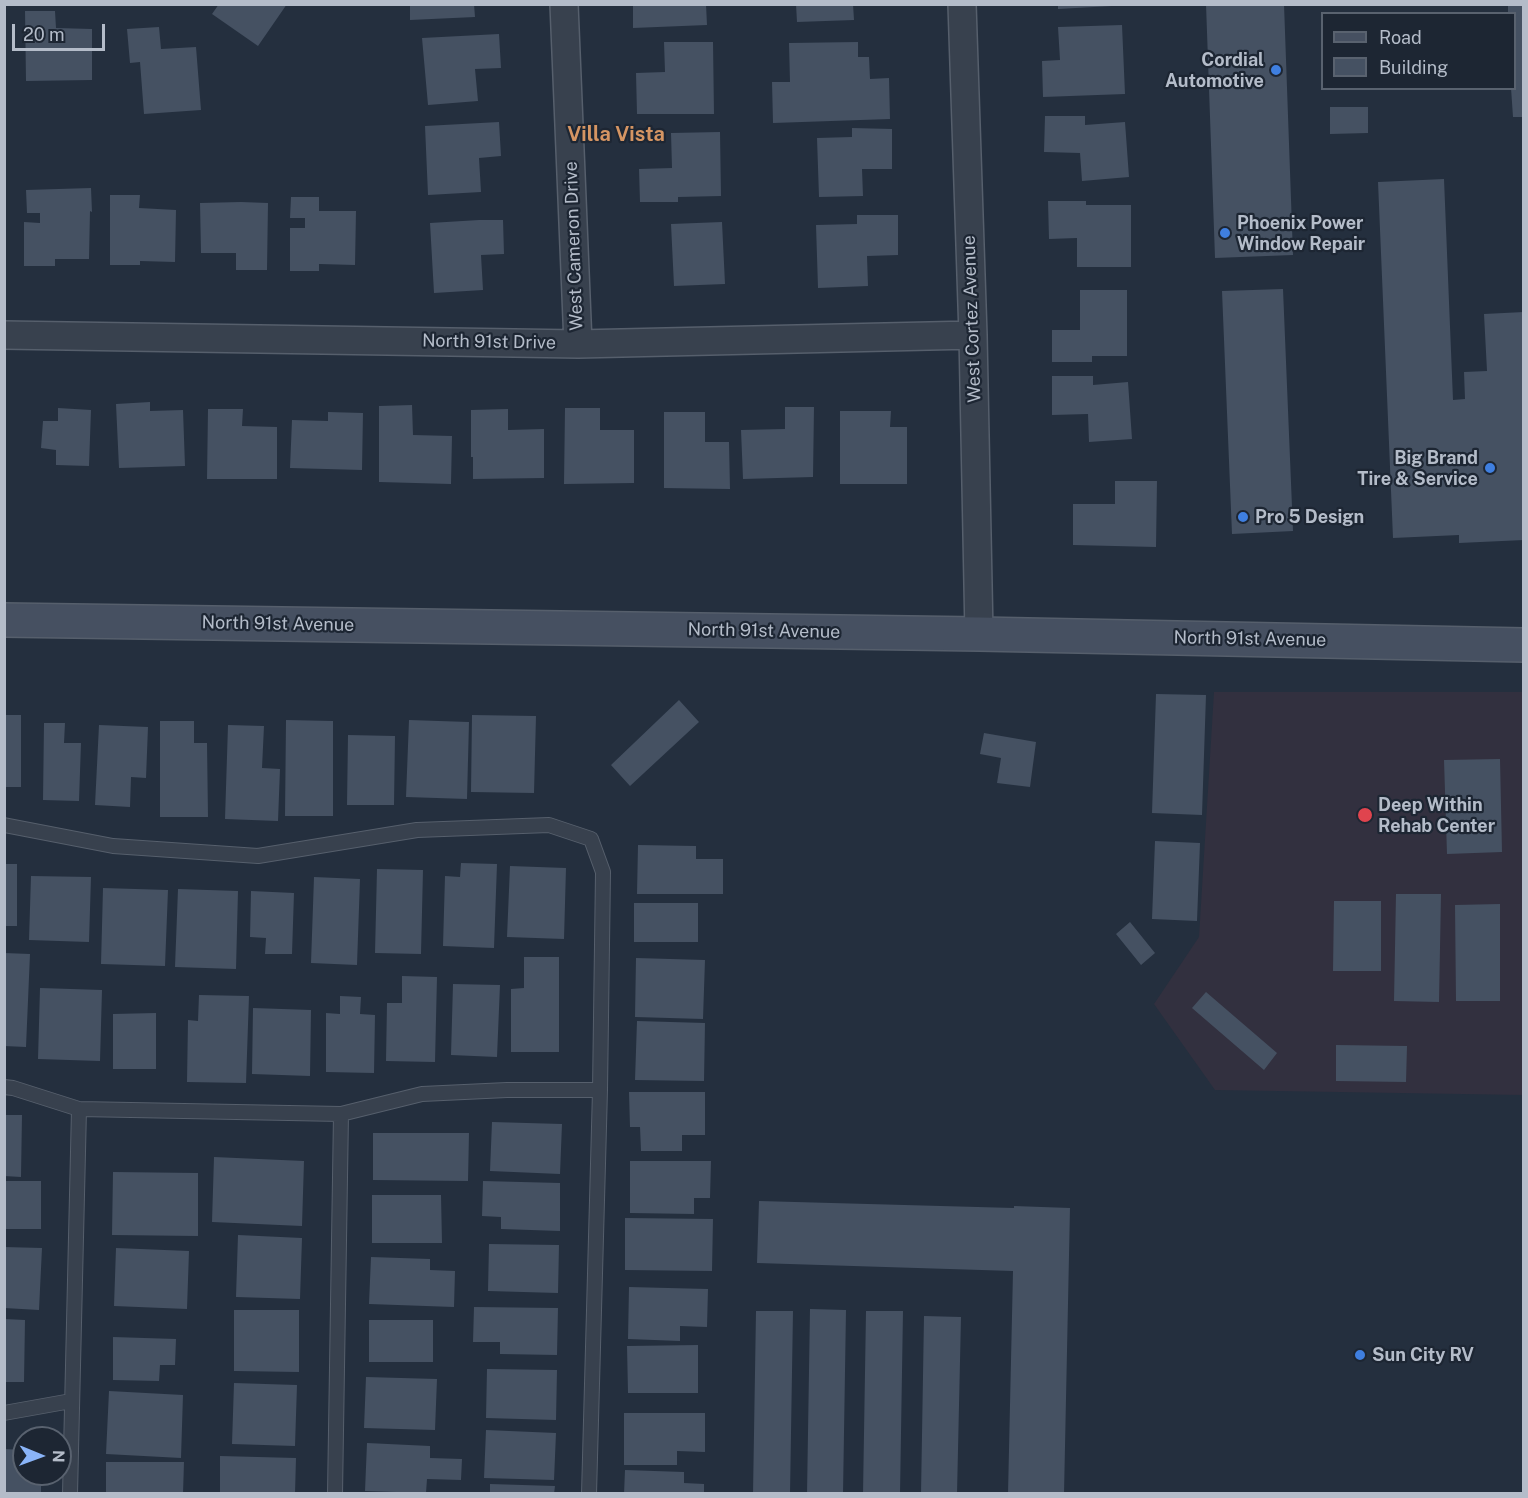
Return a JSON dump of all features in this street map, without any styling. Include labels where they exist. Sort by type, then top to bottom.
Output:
[{"type":"main road","name":"North 91st Avenue","points":[[4,620],[979,634],[1524,645]]},
{"type":"street","name":"West Cameron Drive","points":[[564,4],[578,344]]},
{"type":"street","name":"West Cortez Avenue","points":[[962,4],[973,335],[979,634]]},
{"type":"street","name":"North 91st Drive","points":[[4,335],[578,344],[973,335]]},
{"type":"lane","points":[[4,825],[113,846],[258,856],[417,830],[549,825],[591,838],[603,872],[600,1089],[589,1494]]},
{"type":"lane","points":[[4,1087],[79,1109],[341,1114],[422,1094],[600,1089]]},
{"type":"lane","points":[[70,1494],[79,1109]]},
{"type":"lane","points":[[335,1494],[341,1114]]},
{"type":"lane","points":[[4,1413],[71,1401]]},
{"type":"shaded area","name":"Deep Within Rehab Center","points":[[1214,692],[1523,692],[1523,1095],[1215,1090],[1154,1004],[1199,937]]},
{"type":"building","points":[[219,4],[287,4],[258,46],[212,14]]},
{"type":"building","points":[[410,4],[474,4],[475,17],[410,20]]},
{"type":"building","points":[[633,4],[706,4],[707,25],[633,28]]},
{"type":"building","points":[[796,4],[853,4],[854,20],[797,22]]},
{"type":"building","points":[[1058,4],[1112,4],[1112,6],[1058,9]]},
{"type":"building","points":[[1206,4],[1284,4],[1293,255],[1215,258]]},
{"type":"building","points":[[1508,4],[1524,4],[1524,117],[1513,117],[1511,90],[1516,90],[1516,12],[1508,12]]},
{"type":"building","points":[[25,11],[55,11],[56,28],[92,29],[92,80],[26,81]]},
{"type":"building","points":[[1122,25],[1125,94],[1043,97],[1042,61],[1060,60],[1058,27]]},
{"type":"building","points":[[159,27],[161,49],[196,47],[201,110],[144,114],[140,62],[130,63],[127,29]]},
{"type":"building","points":[[499,34],[501,68],[475,69],[478,101],[428,105],[422,38]]},
{"type":"building","points":[[664,42],[713,42],[714,114],[637,114],[636,73],[665,72]]},
{"type":"building","points":[[858,42],[858,57],[869,57],[870,79],[889,78],[890,119],[773,123],[772,82],[790,82],[789,43]]},
{"type":"building","points":[[1330,107],[1368,107],[1368,133],[1330,134]]},
{"type":"building","points":[[1045,116],[1085,116],[1085,125],[1125,122],[1129,177],[1082,181],[1080,153],[1044,152]]},
{"type":"building","points":[[499,122],[501,156],[479,158],[481,192],[428,195],[425,126]]},
{"type":"building","points":[[852,128],[892,129],[892,169],[862,169],[863,196],[819,197],[817,138],[852,137]]},
{"type":"building","points":[[720,132],[721,196],[678,197],[678,202],[640,202],[639,169],[672,168],[671,133]]},
{"type":"building","points":[[1444,179],[1453,400],[1465,399],[1464,372],[1487,371],[1484,314],[1524,312],[1524,540],[1459,543],[1459,535],[1393,538],[1378,182]]},
{"type":"building","points":[[91,188],[89,259],[55,259],[55,266],[24,266],[24,222],[40,223],[40,213],[27,213],[26,190]]},
{"type":"building","points":[[110,195],[140,195],[139,208],[176,210],[175,262],[140,261],[140,265],[110,265]]},
{"type":"building","points":[[291,197],[319,197],[319,211],[356,211],[355,265],[319,264],[319,271],[290,271],[290,228],[305,228],[305,218],[290,218]]},
{"type":"building","points":[[1048,201],[1086,201],[1086,205],[1131,205],[1131,267],[1077,267],[1077,238],[1049,239]]},
{"type":"building","points":[[200,203],[268,203],[267,270],[236,270],[236,253],[201,253]]},
{"type":"building","points":[[857,215],[898,215],[898,255],[867,256],[868,286],[818,288],[816,225],[857,224]]},
{"type":"building","points":[[503,220],[504,254],[481,255],[483,290],[434,293],[430,223]]},
{"type":"building","points":[[722,222],[725,284],[674,286],[671,224]]},
{"type":"building","points":[[1283,289],[1293,531],[1232,534],[1222,291]]},
{"type":"building","points":[[1080,290],[1127,290],[1127,356],[1092,356],[1092,362],[1052,362],[1052,330],[1080,330]]},
{"type":"building","points":[[1052,376],[1093,376],[1093,385],[1128,382],[1132,439],[1089,442],[1088,414],[1052,415]]},
{"type":"building","points":[[150,402],[150,411],[183,410],[185,466],[119,468],[116,404]]},
{"type":"building","points":[[412,405],[413,435],[452,436],[451,484],[379,482],[379,406]]},
{"type":"building","points":[[785,407],[814,407],[813,477],[743,479],[741,430],[785,429]]},
{"type":"building","points":[[58,408],[91,410],[89,466],[56,465],[56,450],[41,448],[43,421],[58,421]]},
{"type":"building","points":[[565,408],[600,408],[600,430],[634,430],[634,483],[564,484]]},
{"type":"building","points":[[208,409],[243,409],[242,426],[277,427],[277,479],[207,479]]},
{"type":"building","points":[[508,409],[508,430],[544,429],[544,478],[473,479],[471,410]]},
{"type":"building","points":[[840,411],[891,411],[890,427],[907,427],[907,484],[840,484]]},
{"type":"building","points":[[328,412],[363,413],[362,470],[290,468],[292,420],[328,421]]},
{"type":"building","points":[[664,412],[705,412],[705,442],[729,442],[730,489],[664,488]]},
{"type":"building","points":[[1115,481],[1157,481],[1156,547],[1073,545],[1073,504],[1115,504]]},
{"type":"building","points":[[1156,694],[1206,695],[1202,815],[1152,813]]},
{"type":"building","points":[[679,700],[699,722],[630,786],[611,765]]},
{"type":"building","points":[[4,715],[21,715],[21,787],[4,787]]},
{"type":"building","points":[[472,715],[536,716],[534,793],[471,792]]},
{"type":"building","points":[[286,720],[333,721],[333,816],[285,816]]},
{"type":"building","points":[[409,720],[469,722],[467,799],[406,797]]},
{"type":"building","points":[[160,721],[194,721],[194,743],[207,743],[208,817],[160,817]]},
{"type":"building","points":[[44,723],[65,723],[64,743],[81,743],[79,801],[43,800]]},
{"type":"building","points":[[99,725],[148,727],[146,778],[131,777],[130,807],[95,805]]},
{"type":"building","points":[[228,725],[264,726],[262,768],[280,769],[278,821],[225,819]]},
{"type":"building","points":[[984,733],[1036,742],[1030,787],[997,783],[1001,758],[980,754]]},
{"type":"building","points":[[348,735],[395,736],[394,805],[347,805]]},
{"type":"building","points":[[1500,759],[1502,852],[1447,854],[1444,760]]},
{"type":"building","points":[[1155,841],[1200,843],[1197,921],[1152,919]]},
{"type":"building","points":[[638,845],[696,846],[696,859],[723,859],[723,894],[637,894]]},
{"type":"building","points":[[461,863],[497,864],[494,948],[443,946],[445,876],[460,877]]},
{"type":"building","points":[[4,864],[17,864],[17,926],[4,926]]},
{"type":"building","points":[[510,866],[566,868],[564,939],[507,937]]},
{"type":"building","points":[[377,869],[423,870],[421,954],[375,953]]},
{"type":"building","points":[[31,876],[91,877],[89,942],[29,940]]},
{"type":"building","points":[[314,877],[360,879],[357,965],[311,963]]},
{"type":"building","points":[[103,888],[168,890],[165,966],[101,964]]},
{"type":"building","points":[[178,889],[238,891],[236,969],[175,967]]},
{"type":"building","points":[[251,891],[294,893],[292,954],[265,954],[266,938],[250,937]]},
{"type":"building","points":[[1396,894],[1441,894],[1439,1002],[1394,1001]]},
{"type":"building","points":[[1334,901],[1381,901],[1381,971],[1333,971]]},
{"type":"building","points":[[634,903],[698,903],[698,942],[634,942]]},
{"type":"building","points":[[1500,904],[1500,1001],[1456,1001],[1455,905]]},
{"type":"building","points":[[1130,922],[1155,953],[1141,965],[1116,934]]},
{"type":"building","points":[[4,953],[30,954],[26,1047],[4,1046]]},
{"type":"building","points":[[524,957],[559,957],[559,1052],[511,1052],[511,989],[524,988]]},
{"type":"building","points":[[636,958],[705,960],[703,1019],[635,1017]]},
{"type":"building","points":[[402,976],[437,977],[435,1062],[386,1061],[387,1003],[402,1003]]},
{"type":"building","points":[[453,984],[500,985],[497,1057],[451,1055]]},
{"type":"building","points":[[40,988],[102,990],[100,1061],[38,1059]]},
{"type":"building","points":[[1206,992],[1277,1053],[1264,1070],[1192,1008]]},
{"type":"building","points":[[199,995],[249,996],[246,1083],[187,1082],[188,1020],[198,1021]]},
{"type":"building","points":[[340,996],[361,997],[360,1014],[375,1015],[374,1073],[326,1072],[326,1013],[340,1014]]},
{"type":"building","points":[[253,1008],[311,1010],[310,1076],[252,1074]]},
{"type":"building","points":[[156,1013],[156,1069],[113,1069],[113,1014]]},
{"type":"building","points":[[637,1021],[705,1023],[704,1081],[635,1080]]},
{"type":"building","points":[[1336,1045],[1407,1046],[1406,1082],[1336,1081]]},
{"type":"building","points":[[629,1092],[705,1092],[705,1135],[682,1135],[682,1151],[641,1151],[640,1127],[630,1127]]},
{"type":"building","points":[[4,1115],[22,1115],[21,1177],[4,1176]]},
{"type":"building","points":[[492,1122],[562,1124],[560,1174],[490,1171]]},
{"type":"building","points":[[373,1133],[469,1133],[468,1181],[373,1180]]},
{"type":"building","points":[[214,1157],[304,1161],[302,1226],[212,1222]]},
{"type":"building","points":[[630,1161],[711,1161],[710,1198],[694,1198],[694,1214],[630,1213]]},
{"type":"building","points":[[113,1172],[198,1173],[198,1236],[112,1235]]},
{"type":"building","points":[[4,1181],[41,1181],[41,1229],[4,1229]]},
{"type":"building","points":[[483,1181],[560,1183],[560,1231],[501,1229],[501,1217],[482,1216]]},
{"type":"building","points":[[372,1195],[441,1195],[442,1243],[372,1243]]},
{"type":"building","points":[[759,1201],[1070,1208],[1064,1494],[1008,1494],[1013,1271],[757,1263]]},
{"type":"building","points":[[625,1218],[713,1219],[712,1271],[625,1270]]},
{"type":"building","points":[[238,1235],[302,1238],[300,1299],[236,1297]]},
{"type":"building","points":[[489,1244],[559,1245],[558,1293],[488,1291]]},
{"type":"building","points":[[4,1247],[42,1248],[39,1310],[4,1308]]},
{"type":"building","points":[[116,1248],[189,1251],[187,1309],[114,1306]]},
{"type":"building","points":[[371,1257],[430,1259],[430,1270],[455,1271],[454,1307],[369,1304]]},
{"type":"building","points":[[629,1287],[708,1289],[707,1327],[680,1326],[680,1341],[628,1339]]},
{"type":"building","points":[[474,1307],[558,1308],[557,1355],[500,1354],[500,1342],[473,1342]]},
{"type":"building","points":[[810,1309],[846,1310],[843,1494],[807,1494]]},
{"type":"building","points":[[234,1310],[299,1310],[299,1372],[234,1371]]},
{"type":"building","points":[[756,1311],[793,1311],[790,1494],[753,1494]]},
{"type":"building","points":[[866,1311],[903,1311],[900,1494],[863,1494]]},
{"type":"building","points":[[924,1316],[961,1317],[957,1494],[921,1494]]},
{"type":"building","points":[[4,1319],[25,1320],[24,1382],[4,1382]]},
{"type":"building","points":[[369,1320],[433,1320],[433,1362],[369,1362]]},
{"type":"building","points":[[113,1337],[176,1339],[175,1365],[160,1365],[159,1381],[113,1380]]},
{"type":"building","points":[[698,1345],[698,1393],[628,1393],[627,1346]]},
{"type":"building","points":[[487,1369],[557,1370],[556,1420],[486,1418]]},
{"type":"building","points":[[366,1377],[437,1379],[435,1430],[364,1428]]},
{"type":"building","points":[[234,1383],[297,1385],[295,1446],[232,1444]]},
{"type":"building","points":[[109,1391],[183,1395],[181,1458],[106,1454]]},
{"type":"building","points":[[624,1413],[705,1413],[705,1452],[677,1451],[677,1465],[624,1465]]},
{"type":"building","points":[[486,1430],[556,1433],[554,1480],[484,1478]]},
{"type":"building","points":[[367,1443],[430,1446],[430,1458],[462,1459],[461,1480],[427,1479],[426,1493],[365,1491]]},
{"type":"building","points":[[4,1449],[12,1449],[12,1486],[41,1486],[41,1494],[4,1494]]},
{"type":"building","points":[[220,1456],[296,1458],[295,1494],[220,1494]]},
{"type":"building","points":[[106,1462],[184,1462],[183,1494],[106,1494]]},
{"type":"building","points":[[625,1470],[684,1472],[684,1483],[704,1484],[704,1494],[624,1494]]},
{"type":"building","points":[[490,1484],[555,1486],[554,1494],[490,1494]]},
{"type":"place","name":"Cordial Automotive","points":[[1276,70]]},
{"type":"place","name":"Phoenix Power Window Repair","points":[[1225,233]]},
{"type":"place","name":"Big Brand Tire & Service","points":[[1490,468]]},
{"type":"place","name":"Pro 5 Design","points":[[1243,517]]},
{"type":"place","name":"Deep Within Rehab Center","points":[[1365,815]]},
{"type":"place","name":"Sun City RV","points":[[1360,1355]]},
{"type":"district","name":"Villa Vista","points":[[616,135]]}]
